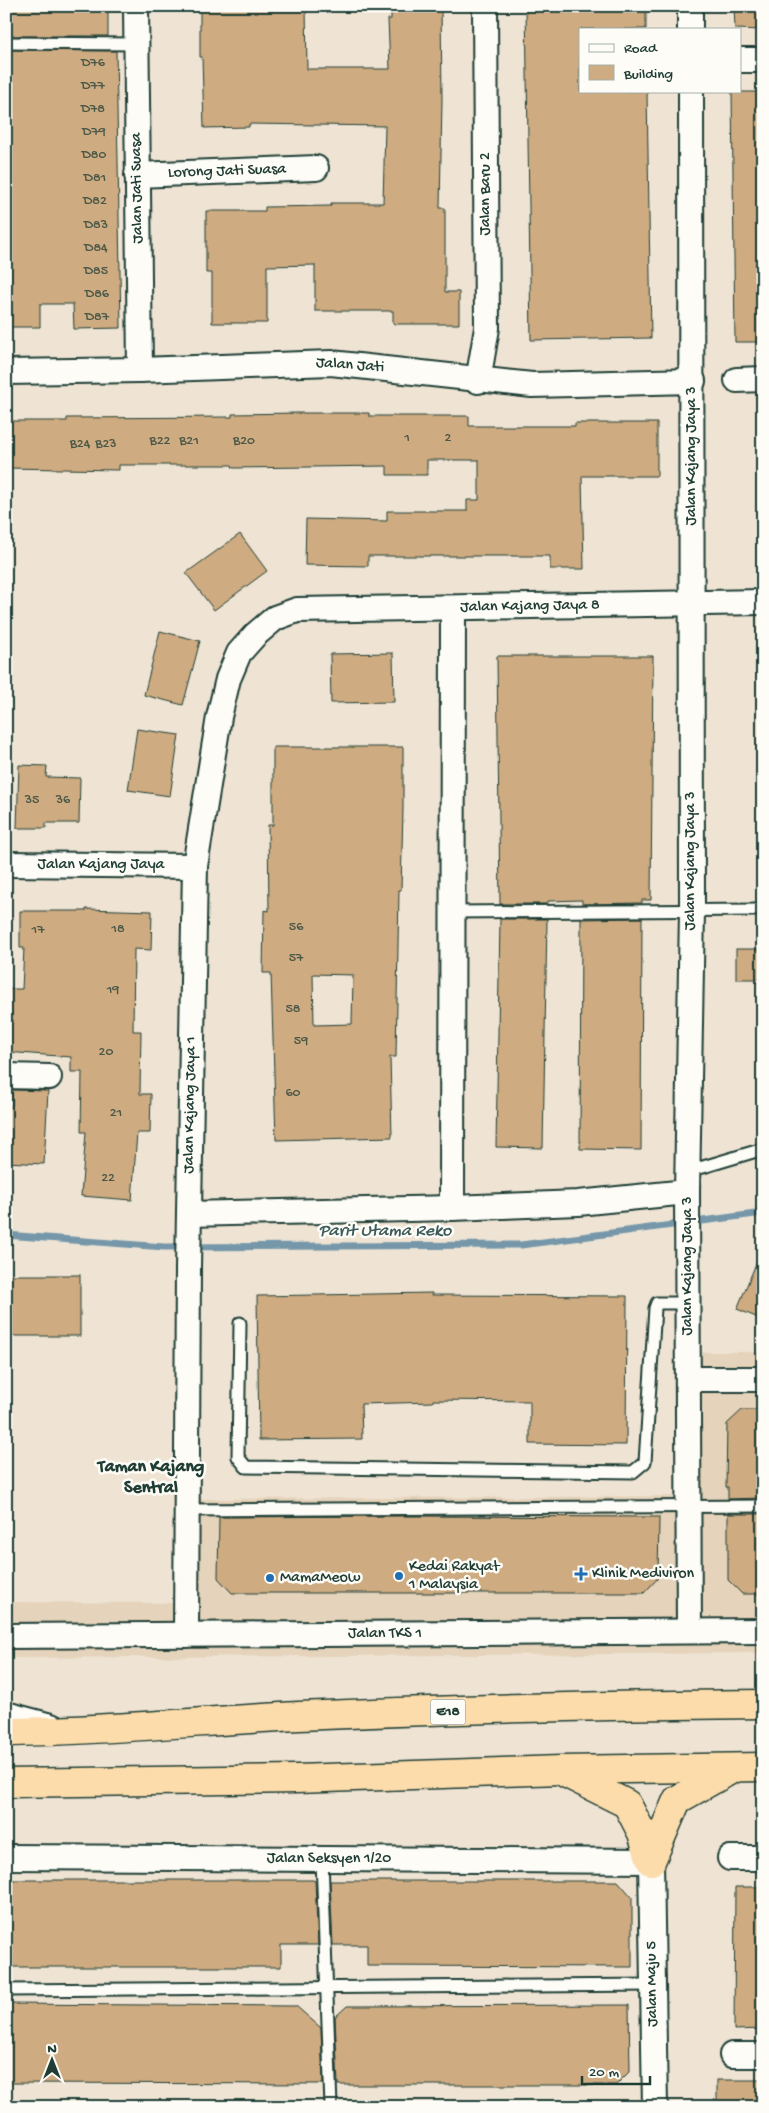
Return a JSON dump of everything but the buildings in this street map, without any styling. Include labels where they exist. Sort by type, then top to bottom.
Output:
[{"type":"highway","name":"E18","points":[[6,1732],[71,1731],[298,1716],[687,1704],[763,1704]]},
{"type":"highway","points":[[651,1860],[677,1800],[735,1767]]},
{"type":"highway","points":[[6,1783],[763,1767]]},
{"type":"highway","points":[[561,1770],[628,1804],[642,1833],[651,1860]]},
{"type":"street","name":"Jalan Jati Suasa","points":[[136,6],[140,370]]},
{"type":"street","name":"Jalan Baru 2","points":[[478,380],[487,328],[485,6]]},
{"type":"street","points":[[690,6],[690,28]]},
{"type":"street","points":[[742,60],[763,60]]},
{"type":"street","name":"Jalan Kajang Jaya 3","points":[[689,1631],[687,1186],[692,911],[691,604],[693,381],[691,92]]},
{"type":"street","name":"Lorong Jati Suasa","points":[[137,175],[316,168]]},
{"type":"street","name":"Jalan Jati","points":[[6,372],[140,370],[331,363],[532,385],[693,381]]},
{"type":"street","points":[[737,380],[763,379]]},
{"type":"street","name":"Jalan Kajang Jaya 8","points":[[297,610],[763,602]]},
{"type":"street","points":[[452,1208],[453,608]]},
{"type":"street","name":"Jalan Kajang Jaya 1","points":[[186,1635],[188,1269],[195,866],[219,717],[228,679],[239,653],[255,635],[275,618],[297,610]]},
{"type":"street","name":"Jalan Kajang Jaya","points":[[6,864],[195,866]]},
{"type":"street","points":[[6,1076],[49,1078]]},
{"type":"street","points":[[189,1219],[578,1203],[687,1186]]},
{"type":"street","points":[[688,1379],[763,1379]]},
{"type":"street","name":"Jalan TKS 1","points":[[6,1636],[763,1631]]},
{"type":"street","points":[[6,1714],[71,1731]]},
{"type":"street","name":"Jalan Seksyen 1/20","points":[[6,1857],[651,1860]]},
{"type":"street","points":[[730,1858],[763,1858]]},
{"type":"street","name":"Jalan Maju 5","points":[[651,1860],[655,2107]]},
{"type":"street","points":[[732,2055],[763,2055]]},
{"type":"lane","points":[[6,43],[136,44]]},
{"type":"lane","points":[[452,912],[763,910]]},
{"type":"lane","points":[[687,1186],[703,1167],[763,1149]]},
{"type":"lane","points":[[240,1323],[238,1457],[246,1467],[633,1472],[646,1462],[655,1308],[657,1303],[688,1303]]},
{"type":"lane","points":[[186,1510],[689,1505],[763,1506]]},
{"type":"lane","points":[[322,1859],[330,2107]]},
{"type":"lane","points":[[6,1990],[653,1985]]},
{"type":"shaded area","points":[[689,1352],[763,1352],[763,1653],[6,1658],[6,1602],[183,1603],[185,1499],[690,1496]]},
{"type":"waterway","name":"Parit Utama Reko","points":[[6,1235],[164,1247],[521,1245],[763,1213]]},
{"type":"place","name":"Klinik Mediviron","points":[[581,1574]]},
{"type":"place","name":"Kedai Rakyat 1 Malaysia","points":[[399,1576]]},
{"type":"place","name":"MamaMeow","points":[[270,1578]]},
{"type":"district","name":"Taman Kajang Sentral","points":[[151,1477]]}]
